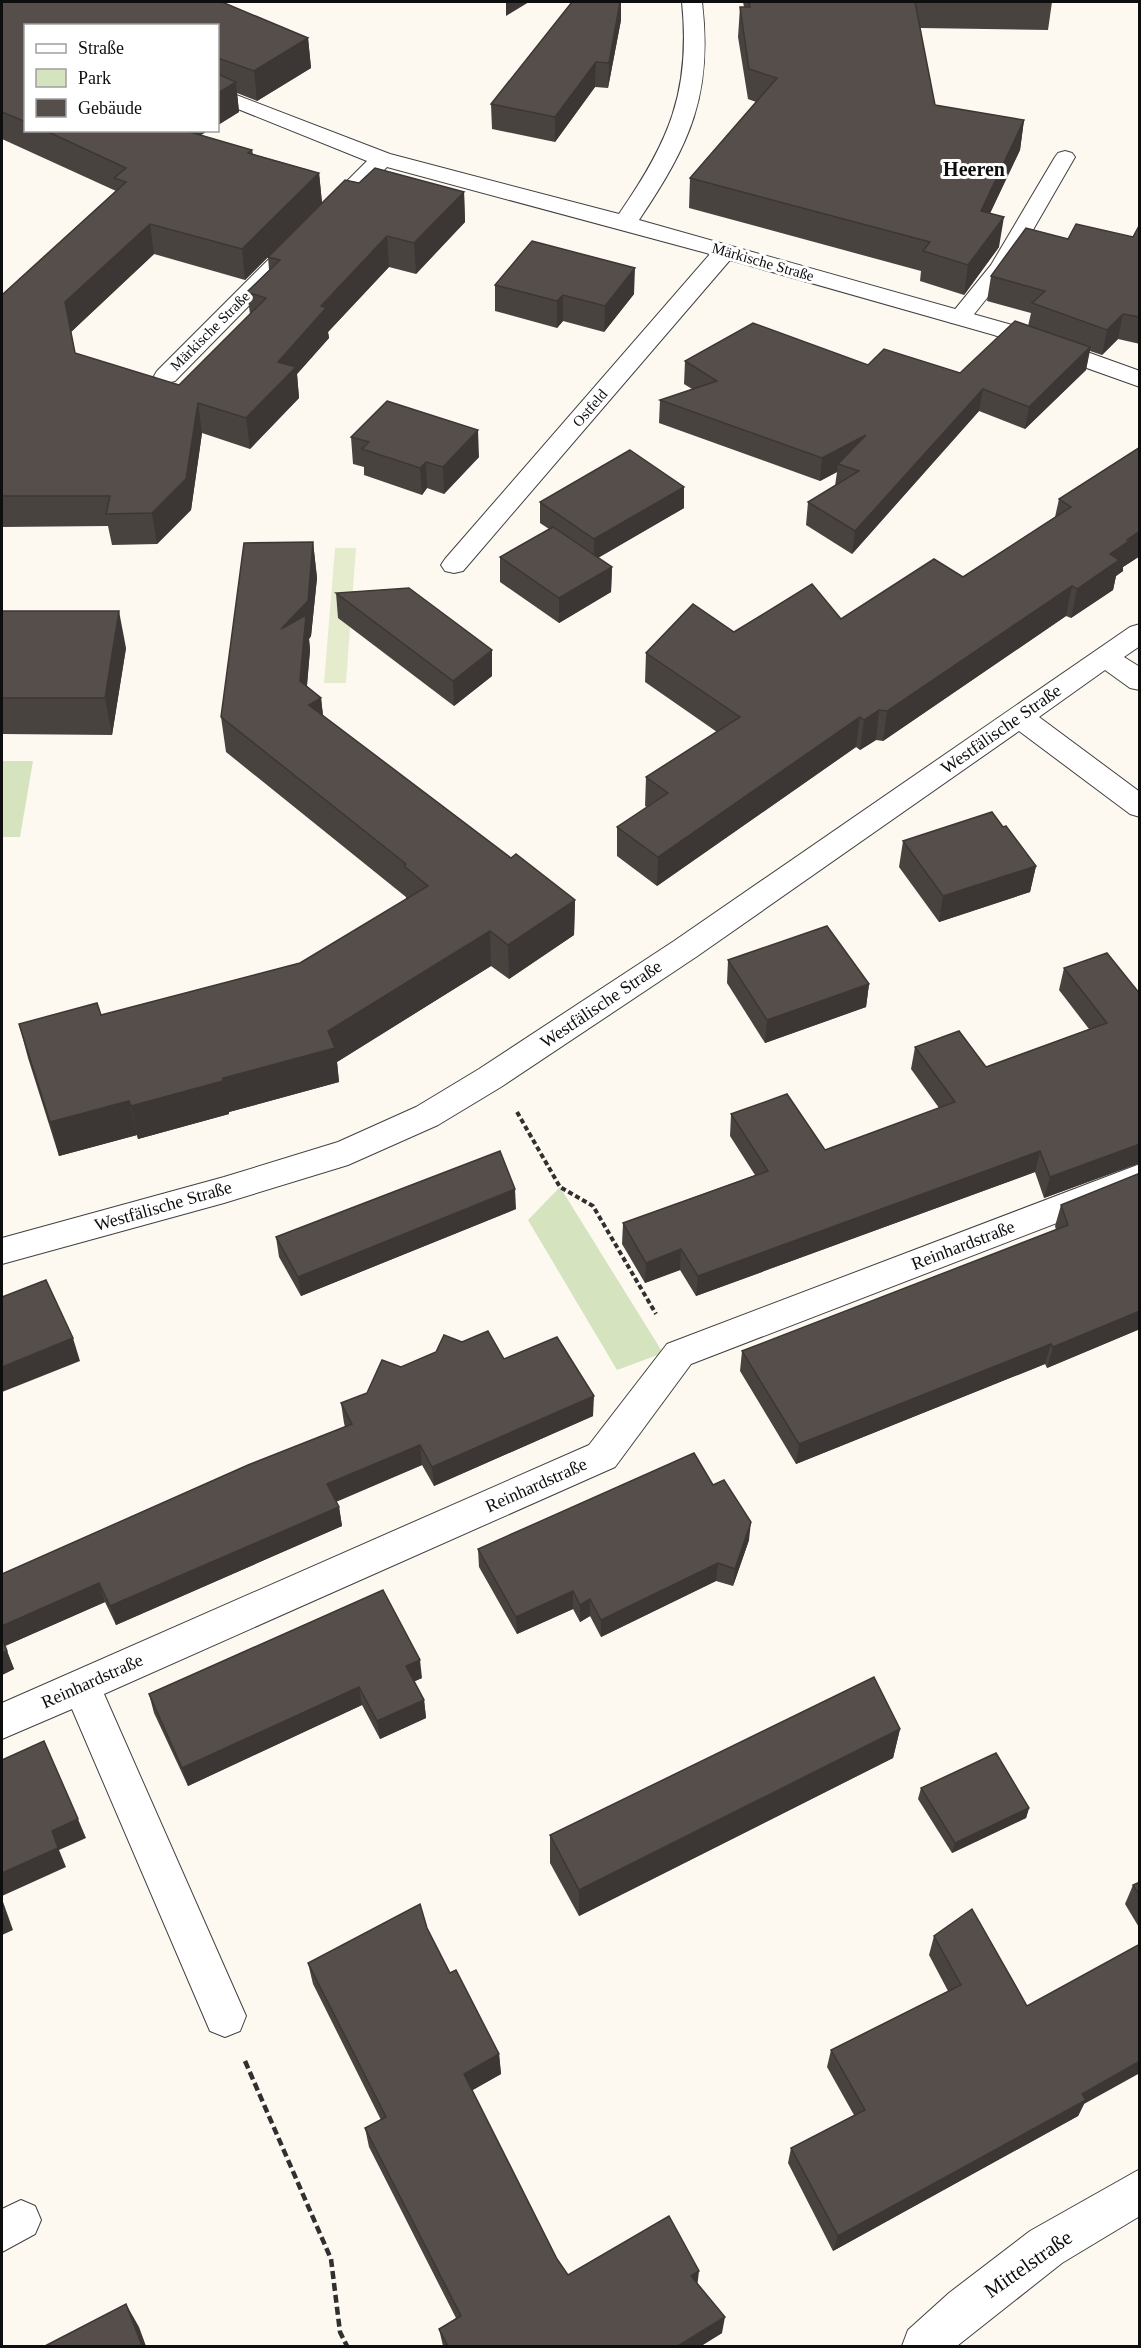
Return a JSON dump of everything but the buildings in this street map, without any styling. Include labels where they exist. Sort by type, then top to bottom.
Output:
[{"type":"street","points":[[626,223],[658,175],[689,109],[695,76],[698,36],[692,2]]},
{"type":"street","name":"Märkische Straße","points":[[219,94],[381,159],[626,223],[1003,330],[1140,380]]},
{"type":"street","name":"Märkische Straße","points":[[166,375],[381,159]]},
{"type":"street","name":"Ostfeld","points":[[454,565],[725,251]]},
{"type":"street","name":"Westfälische Straße","points":[[2,1251],[224,1190],[348,1152],[427,1116],[490,1078],[685,949],[1140,633]]},
{"type":"street","points":[[1106,657],[1140,681]]},
{"type":"street","points":[[1018,716],[1140,807]]},
{"type":"street","name":"Reinhardstraße","points":[[2,1721],[602,1456],[679,1354],[1140,1177]]},
{"type":"street","points":[[81,1685],[225,2016]]},
{"type":"street","name":"Mittelstraße","points":[[924,2346],[964,2309],[1046,2247],[1140,2192]]},
{"type":"lane","points":[[959,318],[1000,268],[1065,157]]},
{"type":"path","points":[[490,1078],[520,1115],[560,1187],[593,1206],[679,1354]]},
{"type":"path","points":[[225,2016],[332,2259],[340,2332],[347,2346]]},
{"type":"green space","points":[[335,548],[356,548],[346,683],[324,683]]},
{"type":"green space","points":[[2,761],[33,761],[20,837],[2,837]]},
{"type":"green space","points":[[560,1187],[663,1353],[617,1370],[528,1220]]},
{"type":"district","name":"Heeren","points":[[974,169]]}]
